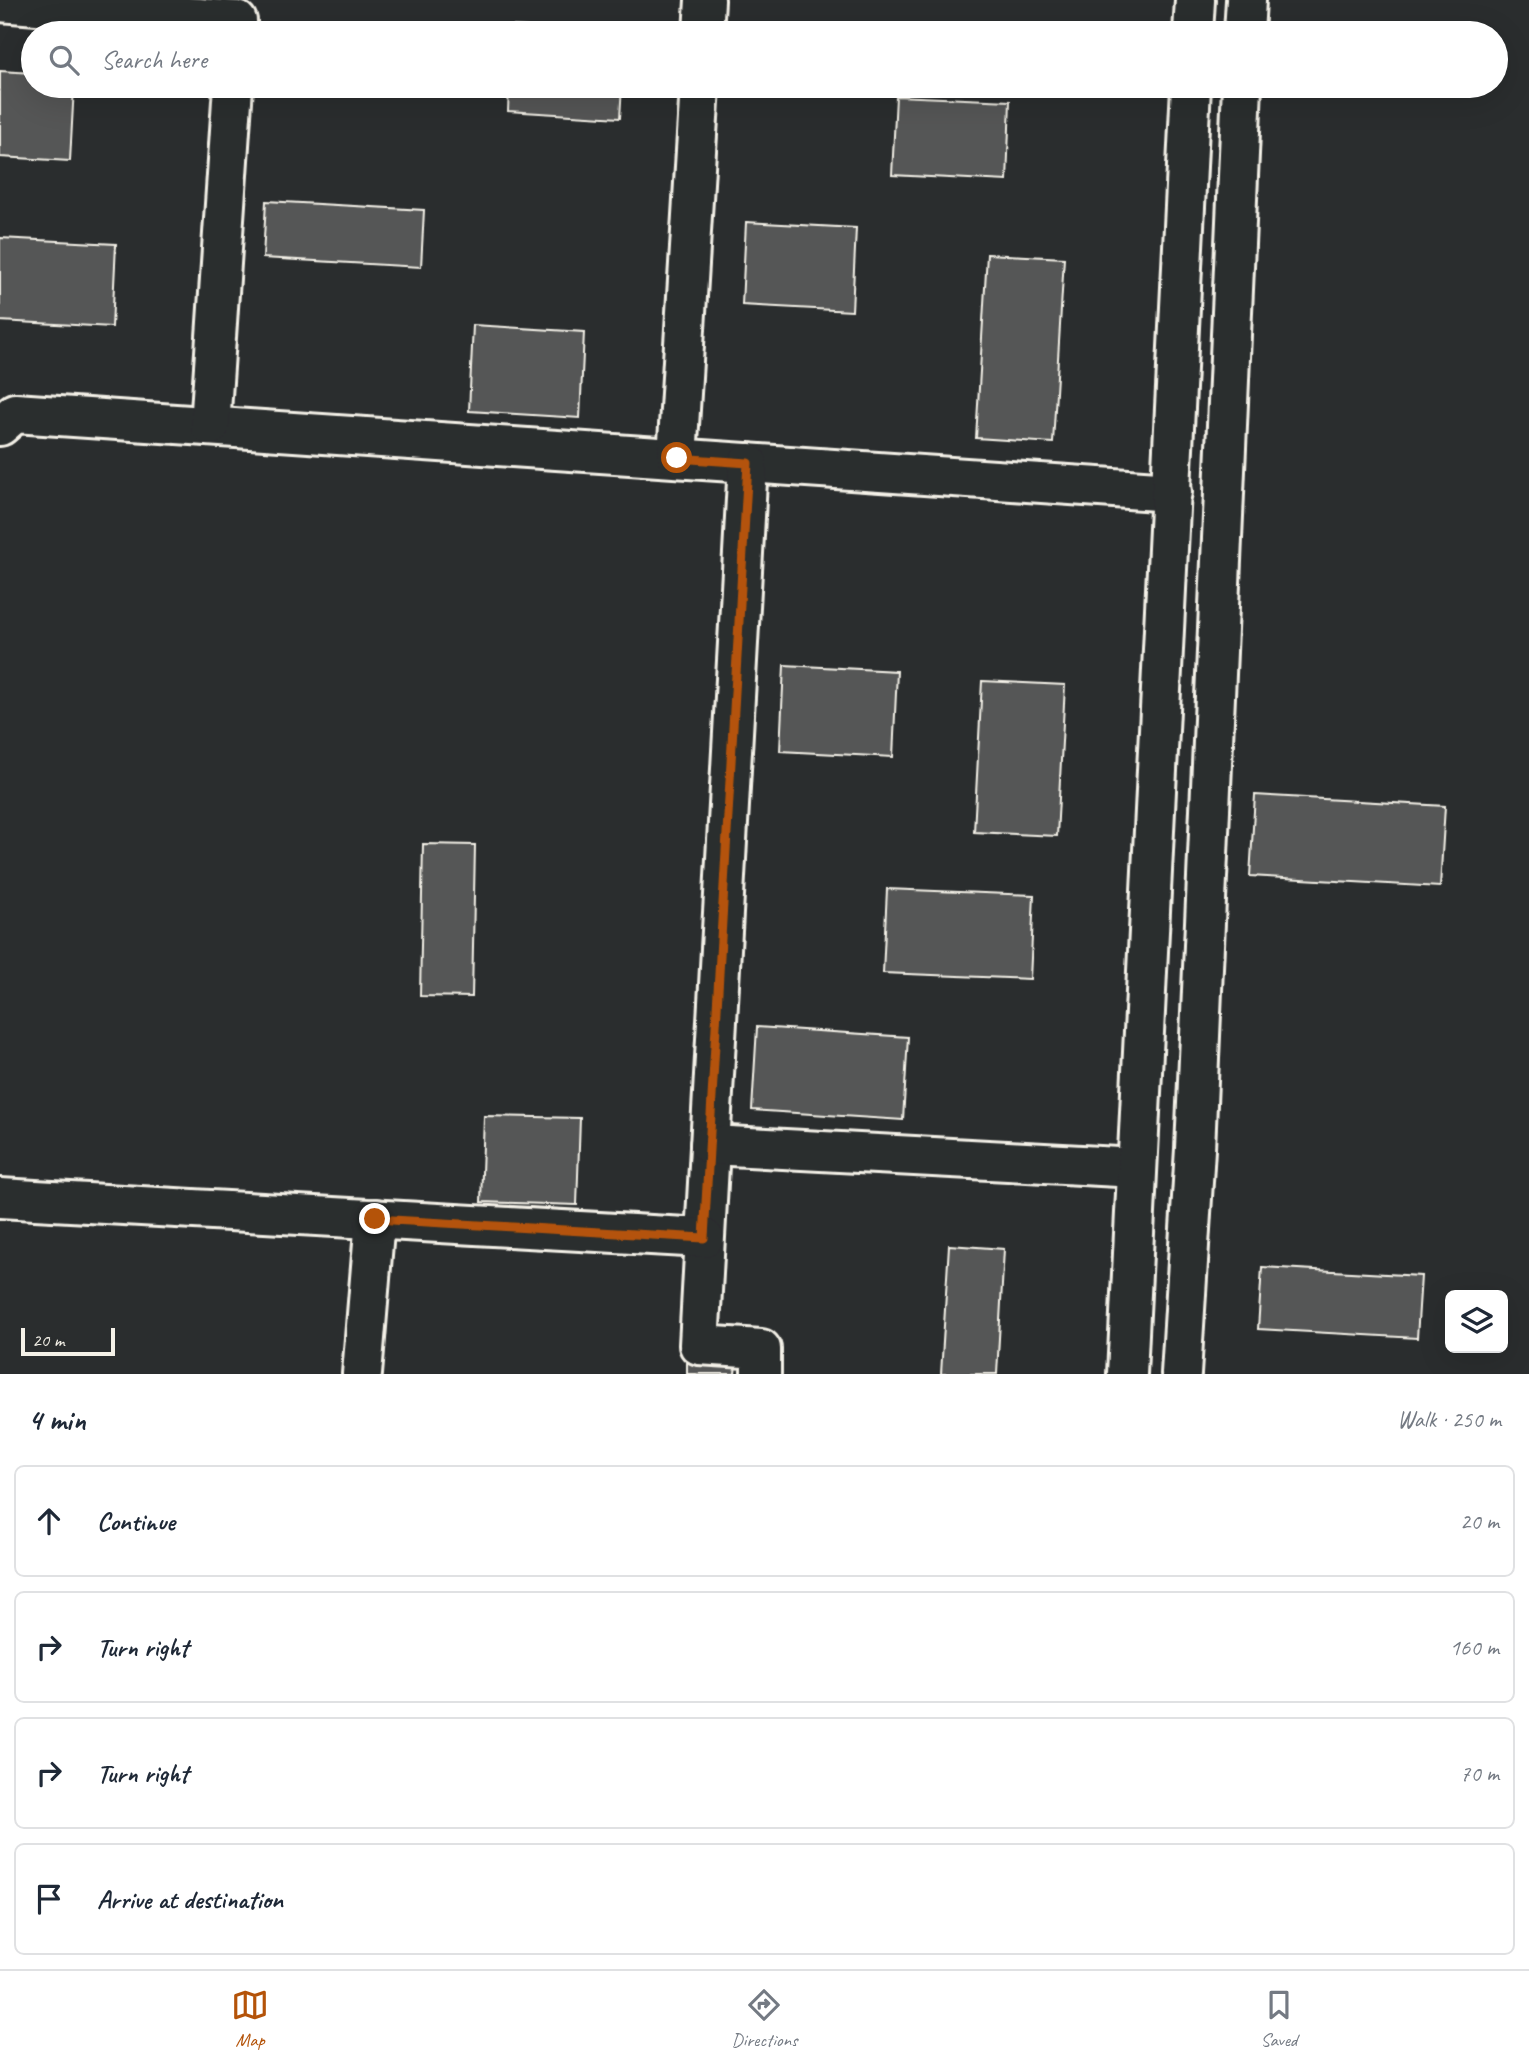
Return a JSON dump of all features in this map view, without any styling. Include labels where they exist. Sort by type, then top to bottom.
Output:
[{"type":"street","points":[[704,21],[705,0]]},
{"type":"street","points":[[1194,21],[1195,0]]},
{"type":"street","points":[[1245,21],[1246,0]]},
{"type":"street","points":[[0,2],[237,21]]},
{"type":"street","points":[[210,426],[232,98]]},
{"type":"street","points":[[677,458],[699,98]]},
{"type":"street","points":[[1126,1374],[1190,98]]},
{"type":"street","points":[[1181,1374],[1196,1135],[1241,98]]},
{"type":"street","points":[[0,426],[15,412],[1172,492]]},
{"type":"street","points":[[748,463],[699,1345],[761,1349],[761,1374]]},
{"type":"street","points":[[709,1145],[1137,1168]]},
{"type":"street","points":[[0,1198],[704,1238]]},
{"type":"street","points":[[362,1374],[375,1219]]},
{"type":"building","points":[[0,71],[21,72],[21,98],[73,98],[70,161],[0,157]]},
{"type":"building","points":[[509,98],[621,98],[620,118],[508,111]]},
{"type":"building","points":[[896,98],[1010,101],[1007,181],[892,175]]},
{"type":"building","points":[[266,201],[424,210],[421,267],[263,258]]},
{"type":"building","points":[[746,222],[856,228],[852,311],[742,305]]},
{"type":"building","points":[[0,238],[116,244],[112,327],[0,321]]},
{"type":"building","points":[[987,254],[1064,258],[1053,443],[976,438]]},
{"type":"building","points":[[473,325],[584,332],[580,418],[469,411]]},
{"type":"building","points":[[784,665],[897,671],[893,757],[780,751]]},
{"type":"building","points":[[982,681],[1065,685],[1057,836],[974,832]]},
{"type":"building","points":[[1255,795],[1445,806],[1440,887],[1250,876]]},
{"type":"building","points":[[423,844],[475,845],[472,997],[420,996]]},
{"type":"building","points":[[887,889],[1034,895],[1030,979],[883,973]]},
{"type":"building","points":[[757,1027],[908,1037],[903,1120],[752,1110]]},
{"type":"building","points":[[484,1116],[580,1118],[577,1205],[481,1202]]},
{"type":"building","points":[[949,1245],[1004,1249],[997,1374],[941,1374]]},
{"type":"building","points":[[1262,1267],[1421,1276],[1417,1338],[1258,1329]]},
{"type":"building","points":[[687,1362],[736,1363],[735,1374],[687,1374]]},
{"type":"route","points":[[375,1219],[704,1238],[748,463],[677,458]]}]
